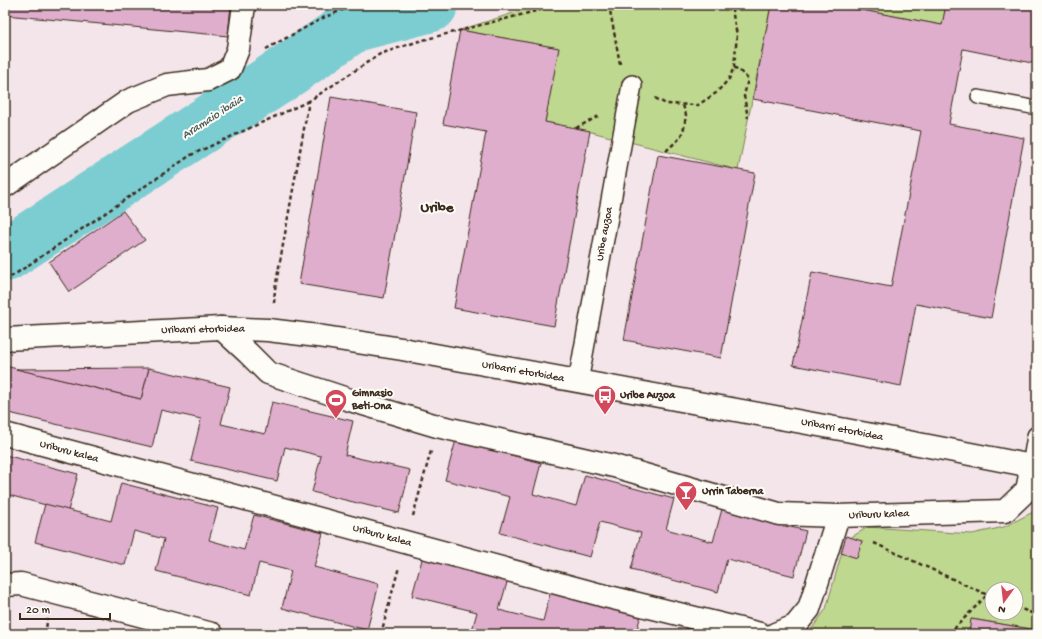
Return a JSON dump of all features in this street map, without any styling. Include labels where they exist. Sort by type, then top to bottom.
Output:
[{"type":"street","points":[[5,186],[128,101],[167,85],[208,80],[230,68],[238,49],[244,5]]},
{"type":"street","name":"Uribe auzoa","points":[[578,382],[632,85]]},
{"type":"street","points":[[222,328],[268,373],[350,400],[437,426],[614,466],[779,514],[838,516]]},
{"type":"street","name":"Uribarri etorbidea","points":[[6,338],[222,328],[268,330],[318,336],[402,349],[1035,466]]},
{"type":"street","name":"Uriburu kalea","points":[[5,434],[601,595],[760,634]]},
{"type":"street","points":[[1035,466],[1037,436]]},
{"type":"street","name":"Uriburu kalea","points":[[776,634],[795,626],[809,610],[838,516],[1005,512],[1026,490],[1035,466]]},
{"type":"street","points":[[5,584],[21,584],[212,634]]},
{"type":"lane","points":[[978,96],[1037,108]]},
{"type":"path","points":[[230,68],[323,18],[354,5]]},
{"type":"path","points":[[5,281],[191,155],[309,101],[380,54],[418,41],[559,5]]},
{"type":"path","points":[[609,5],[621,69],[632,85],[666,104],[683,105],[698,105],[716,93],[729,79],[734,67],[737,35],[731,5]]},
{"type":"path","points":[[734,67],[748,79],[744,96],[748,118]]},
{"type":"path","points":[[273,305],[309,101]]},
{"type":"path","points":[[666,151],[680,138],[684,128],[686,115],[683,105]]},
{"type":"path","points":[[381,634],[437,426]]},
{"type":"path","points":[[870,542],[984,594]]},
{"type":"path","points":[[949,634],[984,598]]},
{"type":"path","points":[[1024,609],[1037,615]]},
{"type":"path","points":[[46,628],[46,634]]},
{"type":"green space","points":[[544,5],[771,5],[738,170],[576,128],[545,122],[558,48],[460,30],[526,9]]},
{"type":"green space","points":[[835,5],[946,5],[942,25]]},
{"type":"green space","points":[[1037,510],[1037,630],[972,619],[969,634],[808,634],[826,609],[845,541],[868,527],[972,534],[1004,527]]},
{"type":"building","points":[[5,5],[231,5],[228,36],[5,15]]},
{"type":"building","points":[[771,5],[835,5],[942,25],[946,5],[1037,5],[1037,64],[963,49],[949,124],[1024,138],[991,318],[916,304],[901,386],[793,365],[812,272],[891,287],[921,131],[753,99]]},
{"type":"building","points":[[460,30],[559,48],[545,122],[590,131],[554,326],[454,308],[486,132],[443,124]]},
{"type":"building","points":[[331,97],[416,112],[384,298],[299,284]]},
{"type":"building","points":[[658,155],[755,173],[721,358],[624,340]]},
{"type":"building","points":[[123,211],[145,240],[69,292],[49,262]]},
{"type":"building","points":[[5,366],[141,399],[149,368],[230,387],[221,424],[265,434],[272,402],[353,421],[345,455],[410,470],[399,513],[312,492],[321,456],[285,447],[277,481],[191,461],[201,419],[161,410],[152,447],[5,412]]},
{"type":"building","points":[[149,368],[141,399],[16,369]]},
{"type":"building","points":[[456,440],[541,463],[533,494],[576,506],[585,475],[674,499],[666,529],[713,542],[722,509],[806,531],[794,576],[727,559],[718,592],[631,569],[641,533],[600,522],[590,557],[500,533],[510,497],[445,480]]},
{"type":"building","points":[[5,455],[78,474],[68,511],[5,494]]},
{"type":"building","points":[[121,483],[218,508],[209,540],[244,550],[254,515],[323,533],[314,567],[379,584],[367,630],[282,608],[291,571],[259,563],[251,595],[156,571],[164,539],[134,531],[125,565],[35,542],[45,504],[111,521]]},
{"type":"building","points":[[846,536],[862,541],[857,558],[841,553]]},
{"type":"building","points":[[423,556],[508,579],[499,610],[543,621],[551,590],[641,614],[636,634],[471,634],[477,612],[412,596]]},
{"type":"building","points":[[971,619],[1037,630],[1037,634],[969,634]]},
{"type":"building","points":[[689,624],[725,634],[686,634]]},
{"type":"waterway","name":"Aramaio ibaia","points":[[5,255],[280,76],[354,25],[431,5]]},
{"type":"place","name":"Uribe Auzoa","points":[[605,416]]},
{"type":"place","name":"Gimnasio Beti-Ona","points":[[336,420]]},
{"type":"place","name":"Urrin Taberna","points":[[686,512]]},
{"type":"district","name":"Uribe","points":[[437,208]]}]
